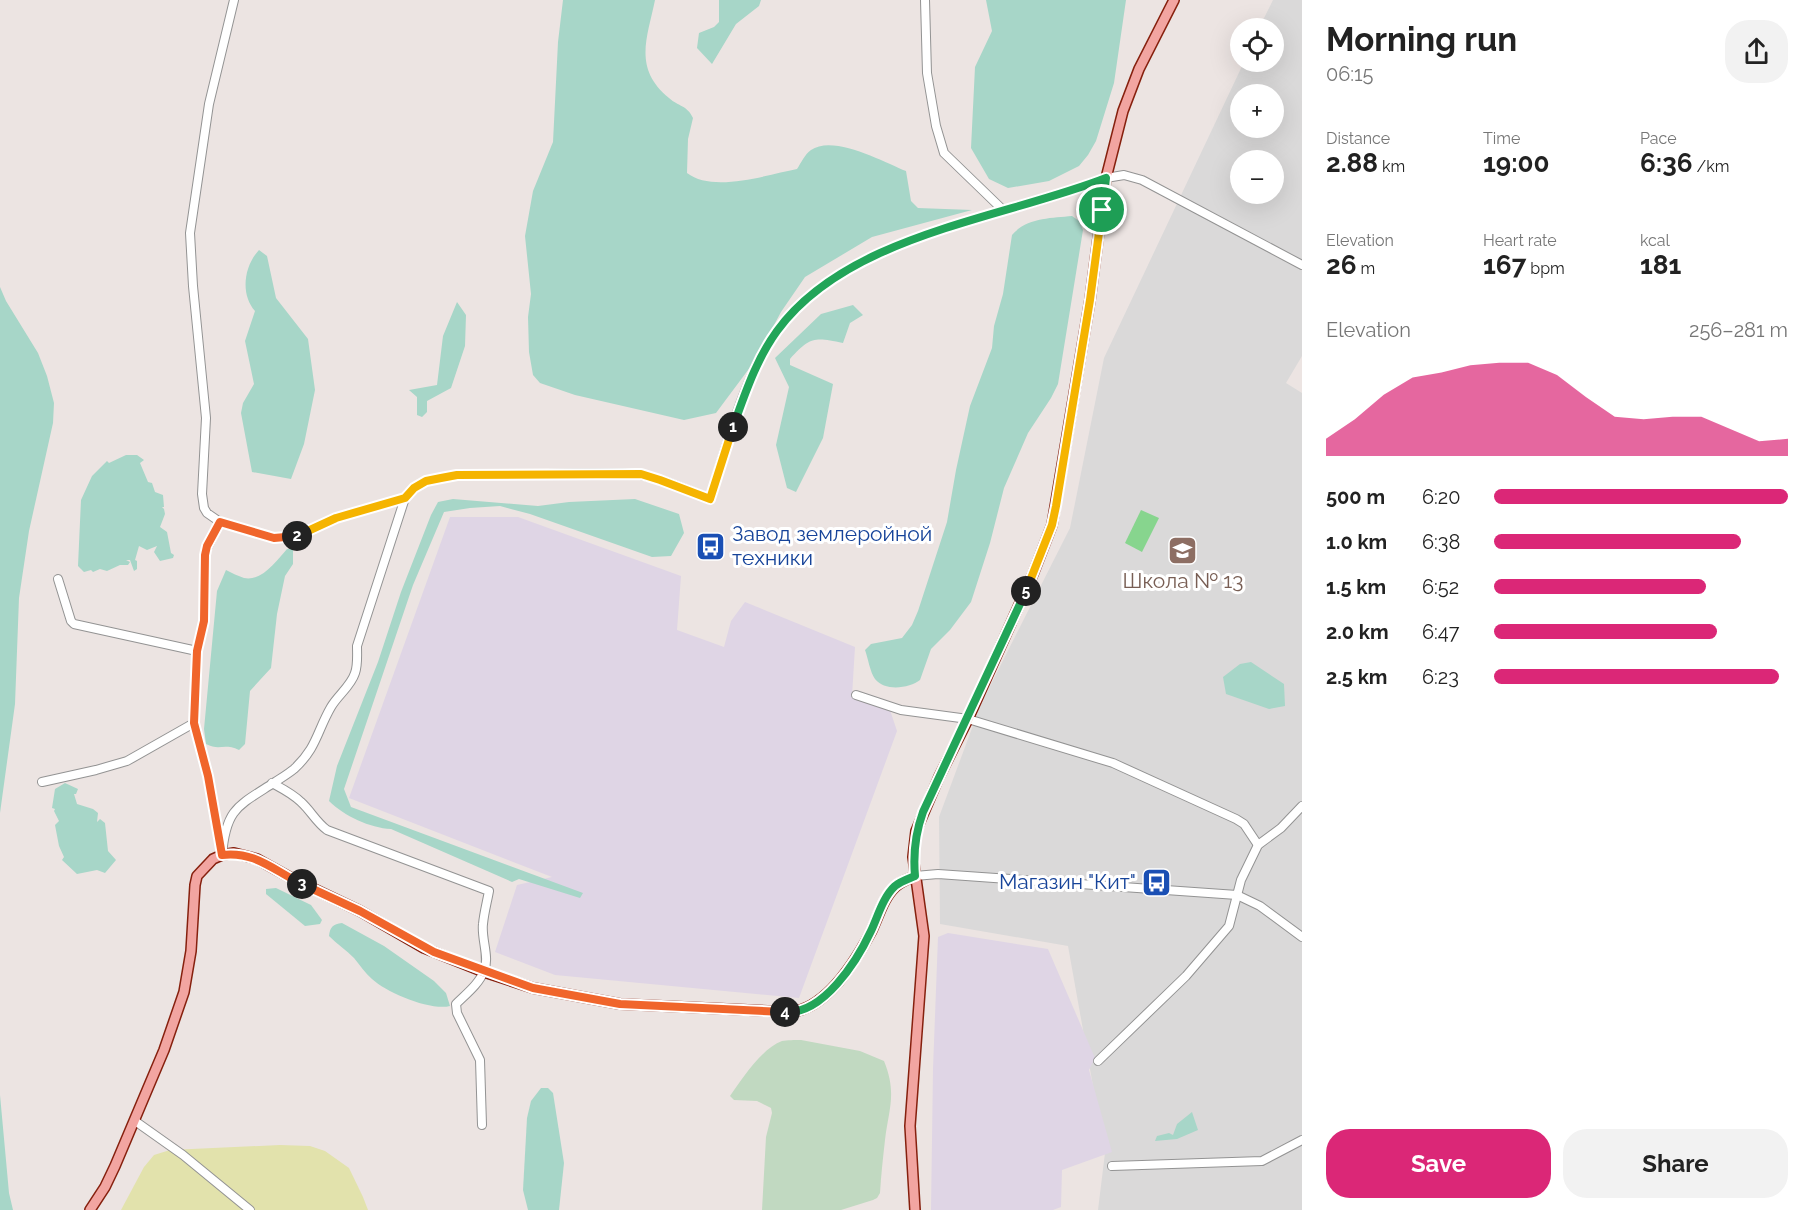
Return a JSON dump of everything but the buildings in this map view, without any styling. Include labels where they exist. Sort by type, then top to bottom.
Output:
[{"type":"main road","points":[[915,1210],[910,1126],[924,936],[913,857],[916,831],[1033,574],[1052,525],[1090,300],[1106,178],[1123,111],[1139,69],[1174,0]]},
{"type":"main road","points":[[90,1210],[105,1187],[135,1121],[174,1024],[184,992],[191,951],[197,876],[213,859],[222,855],[234,854],[257,859],[360,911],[424,948],[484,972],[533,988],[620,1004],[791,1012],[802,1011],[821,999],[838,982],[862,948],[891,891],[903,881],[915,876]]},
{"type":"street","points":[[234,0],[209,104],[200,155],[190,244],[206,418],[202,502],[207,513],[220,522],[274,538],[286,538],[298,536],[336,518],[405,498]]},
{"type":"street","points":[[925,0],[927,73],[936,126],[944,153],[1005,212]]},
{"type":"street","points":[[222,855],[227,820],[243,801],[292,771],[311,750],[339,694],[353,680],[357,670],[357,646],[405,498],[414,488],[426,481],[457,475],[641,474],[710,499],[754,372],[777,331],[808,296],[844,272],[895,246],[1106,178],[1124,175],[1142,180],[1302,265]]},
{"type":"street","points":[[220,522],[207,546],[205,555],[204,621],[197,651],[194,723],[208,776],[222,855]]},
{"type":"street","points":[[58,579],[71,621],[74,624],[197,651]]},
{"type":"street","points":[[856,695],[901,710],[968,719],[1113,763],[1236,819],[1244,824],[1258,845]]},
{"type":"street","points":[[42,782],[73,776],[127,760],[194,723]]},
{"type":"street","points":[[272,783],[289,792],[302,803],[318,823],[327,830],[489,891],[483,924],[484,972],[477,983],[456,1004],[457,1013],[480,1060],[482,1125]]},
{"type":"street","points":[[1098,1061],[1197,965],[1228,926],[1241,880],[1258,845],[1281,828],[1302,806]]},
{"type":"street","points":[[915,876],[938,874],[1238,896],[1260,906],[1302,937]]},
{"type":"street","points":[[135,1121],[183,1155],[250,1210]]},
{"type":"street","points":[[1112,1166],[1262,1161],[1302,1140]]},
{"type":"shaded area","points":[[563,0],[655,0],[646,40],[647,64],[650,76],[658,87],[688,111],[693,118],[688,139],[687,173],[698,179],[711,182],[740,181],[797,169],[811,150],[820,146],[832,145],[858,151],[906,171],[911,201],[918,208],[972,210],[872,237],[805,277],[781,312],[754,362],[716,413],[684,420],[575,395],[540,383],[533,375],[529,352],[528,317],[531,294],[525,236],[533,191],[553,142],[558,42]]},
{"type":"shaded area","points":[[719,0],[761,0],[759,6],[736,24],[712,64],[697,48],[699,33],[714,27],[719,22]]},
{"type":"shaded area","points":[[986,0],[1126,0],[1114,83],[1096,141],[1079,166],[1049,181],[1008,188],[989,179],[971,148],[975,67],[992,31]]},
{"type":"shaded area","points":[[1273,0],[1302,0],[1302,356],[1286,383],[1302,393],[1302,1210],[1098,1210],[1105,1153],[1068,946],[940,924],[939,817],[981,704],[1070,528],[1104,358],[1230,92],[1230,138],[1284,138],[1284,84],[1234,84],[1239,72],[1284,72],[1284,18],[1264,18]]},
{"type":"shaded area","points":[[1072,216],[1079,221],[1083,230],[1058,384],[1028,433],[1004,488],[990,543],[971,602],[950,630],[931,649],[920,680],[904,687],[885,686],[873,676],[865,650],[871,644],[902,638],[912,625],[918,611],[947,522],[970,406],[992,348],[994,326],[1003,294],[1012,235],[1024,225],[1032,222]]},
{"type":"shaded area","points":[[259,250],[267,256],[276,298],[308,339],[315,390],[304,444],[291,479],[252,472],[241,413],[243,403],[254,384],[245,341],[255,311],[247,297],[246,280],[250,264]]},
{"type":"shaded area","points":[[0,287],[38,353],[54,403],[53,423],[29,531],[19,598],[15,704],[0,813]]},
{"type":"shaded area","points":[[457,302],[466,315],[465,346],[451,388],[427,401],[427,412],[422,417],[417,415],[417,397],[409,390],[437,385],[443,336]]},
{"type":"shaded area","points":[[853,305],[863,315],[850,323],[843,343],[813,340],[790,359],[790,365],[833,384],[823,438],[796,492],[787,488],[776,445],[789,387],[775,358],[821,314]]},
{"type":"shaded area","points":[[126,455],[137,455],[144,460],[140,463],[148,482],[152,483],[155,492],[163,495],[164,507],[162,507],[165,514],[160,527],[167,532],[173,558],[160,561],[154,552],[157,546],[147,550],[139,546],[135,560],[137,569],[134,571],[130,560],[126,560],[130,562],[128,565],[120,565],[107,571],[100,569],[84,572],[78,566],[81,500],[92,476],[107,461],[109,463]]},
{"type":"shaded area","points":[[453,499],[538,506],[635,499],[679,514],[684,533],[671,556],[652,557],[530,514],[500,506],[444,512],[413,585],[344,789],[351,807],[583,893],[580,898],[519,879],[512,882],[391,829],[358,820],[342,812],[329,801],[337,766],[378,662],[401,592],[431,515],[438,502]]},
{"type":"shaded area","points":[[450,517],[518,517],[681,576],[677,630],[724,647],[731,621],[745,602],[855,647],[852,696],[890,710],[897,731],[799,998],[555,975],[495,952],[517,885],[552,877],[349,798]]},
{"type":"shaded area","points":[[287,549],[293,549],[293,564],[285,576],[277,614],[271,668],[250,691],[245,744],[239,750],[206,744],[204,729],[217,591],[226,570],[244,578],[257,577]]},
{"type":"shaded area","points":[[1251,662],[1284,684],[1285,706],[1269,709],[1226,694],[1223,677],[1240,664]]},
{"type":"shaded area","points":[[65,783],[78,789],[74,794],[77,804],[93,809],[98,813],[97,822],[100,819],[105,823],[108,851],[116,860],[105,873],[97,870],[77,874],[62,860],[64,857],[59,846],[55,825],[59,821],[55,809],[52,808],[55,789]]},
{"type":"shaded area","points":[[276,888],[311,905],[322,920],[320,924],[305,926],[266,894],[266,889]]},
{"type":"shaded area","points":[[342,923],[384,946],[434,981],[446,993],[450,1006],[432,1006],[410,1000],[379,984],[329,936],[332,926]]},
{"type":"shaded area","points":[[948,933],[1048,949],[1095,1058],[1089,1070],[1112,1152],[1062,1170],[1061,1207],[1053,1210],[931,1210],[938,937]]},
{"type":"shaded area","points":[[801,1040],[860,1051],[884,1061],[890,1082],[891,1100],[880,1193],[873,1200],[841,1210],[762,1210],[766,1137],[772,1113],[771,1108],[757,1101],[734,1100],[730,1096],[767,1050],[782,1041]]},
{"type":"shaded area","points":[[541,1088],[548,1088],[553,1093],[564,1163],[559,1210],[528,1210],[523,1190],[527,1118],[531,1101]]},
{"type":"shaded area","points":[[0,1095],[9,1193],[13,1210],[0,1210]]},
{"type":"shaded area","points":[[1192,1112],[1198,1130],[1177,1139],[1155,1141],[1157,1136],[1169,1133],[1173,1135],[1177,1124]]},
{"type":"shaded area","points":[[280,1145],[310,1146],[325,1151],[349,1168],[368,1210],[121,1210],[144,1167],[154,1155],[170,1150]]},
{"type":"green space","points":[[1141,510],[1159,518],[1142,552],[1125,543]]},
{"type":"place","name":"Завод землеройной техники","points":[[711,546]]},
{"type":"place","name":"Школа № 13","points":[[1183,550]]},
{"type":"place","name":"Магазин \"Кит\"","points":[[1157,882]]},
{"type":"route","points":[[1106,178],[1102,210],[1090,300],[1052,525],[1019,606],[923,812],[916,831],[914,846],[915,876],[896,885],[891,891],[862,948],[838,982],[821,999],[802,1011],[791,1012],[620,1004],[533,988],[484,972],[424,948],[360,911],[257,859],[246,855],[222,855],[208,776],[194,723],[197,651],[204,621],[205,555],[207,546],[220,522],[274,538],[298,536],[336,518],[405,498],[414,488],[426,481],[457,475],[641,474],[710,499],[743,399],[765,349],[777,331],[808,296],[844,272],[895,246],[1106,178]]}]
